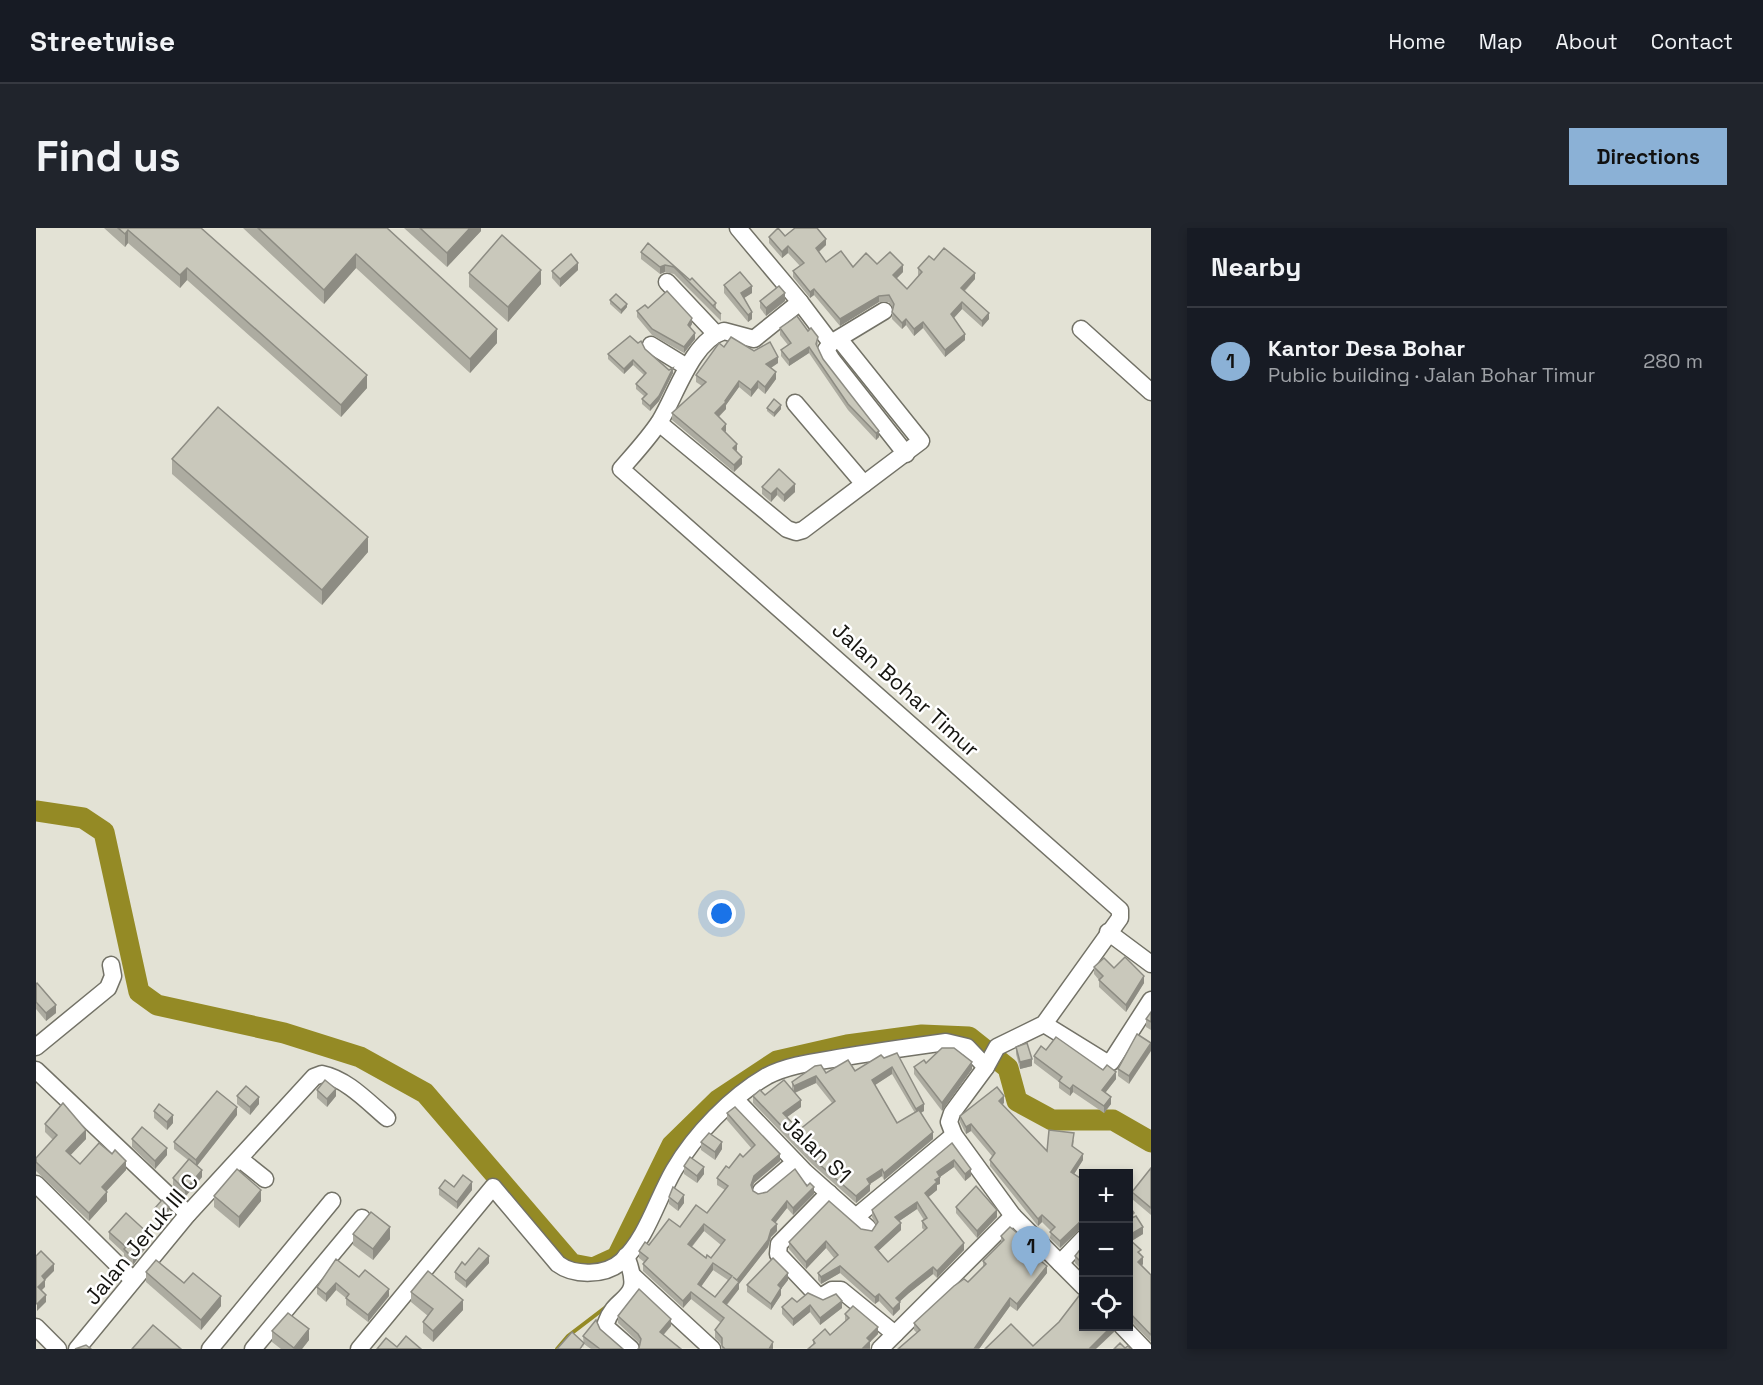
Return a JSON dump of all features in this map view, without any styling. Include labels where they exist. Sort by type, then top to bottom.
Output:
[{"type":"street","points":[[738,228],[921,439],[918,445],[803,530],[791,532],[659,423],[687,367],[716,334],[727,331],[754,339],[800,302]]},
{"type":"street","points":[[668,282],[716,334]]},
{"type":"street","points":[[836,342],[884,311]]},
{"type":"street","points":[[1081,329],[1151,392]]},
{"type":"street","points":[[651,345],[687,367]]},
{"type":"street","points":[[795,403],[864,484]]},
{"type":"street","name":"Jalan Bohar Timur","points":[[659,423],[617,466],[663,504],[1118,908],[1120,918],[1108,932]]},
{"type":"street","points":[[1079,1283],[1013,1216],[954,1135],[949,1124],[951,1116],[997,1047],[1044,1024],[1108,932],[1151,964]]},
{"type":"street","points":[[36,1047],[108,987],[113,976],[111,965]]},
{"type":"street","points":[[1044,1024],[1102,1060],[1111,1062],[1151,1000]]},
{"type":"street","points":[[358,1349],[494,1186],[551,1257],[565,1269],[578,1273],[592,1272],[622,1261],[654,1210],[674,1170],[702,1131],[767,1076],[785,1069],[946,1042],[967,1047],[987,1064]]},
{"type":"street","points":[[36,1070],[188,1214]]},
{"type":"street","name":"Jalan Jeruk III C","points":[[82,1347],[133,1280],[188,1214],[310,1081],[319,1075],[325,1075],[340,1082],[387,1118]]},
{"type":"street","name":"Jalan S1","points":[[736,1100],[795,1162],[863,1222],[954,1135]]},
{"type":"street","points":[[240,1159],[265,1179]]},
{"type":"street","points":[[761,1191],[795,1162]]},
{"type":"street","points":[[36,1184],[133,1280]]},
{"type":"street","points":[[829,1193],[780,1244],[778,1254],[816,1294],[822,1296],[832,1290],[841,1290],[895,1334]]},
{"type":"street","points":[[210,1349],[332,1201]]},
{"type":"street","points":[[880,1349],[1013,1216]]},
{"type":"street","points":[[253,1349],[362,1218]]},
{"type":"street","points":[[1060,1263],[1079,1242]]},
{"type":"street","points":[[622,1261],[634,1277],[712,1349]]},
{"type":"street","points":[[631,1349],[607,1328],[606,1323],[629,1294],[634,1277]]},
{"type":"street","points":[[36,1327],[58,1349]]},
{"type":"street","points":[[1127,1331],[1144,1349]]},
{"type":"building","points":[[118,228],[201,228],[367,375],[341,405],[187,268],[180,275],[128,230],[125,234]]},
{"type":"building","points":[[258,228],[387,228],[497,329],[470,359],[356,254],[324,290]]},
{"type":"building","points":[[420,228],[470,228],[447,253]]},
{"type":"building","points":[[778,228],[785,236],[795,228],[817,228],[826,239],[816,248],[826,262],[841,251],[853,267],[866,253],[877,264],[890,252],[903,265],[893,275],[907,289],[922,272],[918,268],[929,256],[934,260],[944,248],[975,273],[961,288],[989,313],[982,321],[962,302],[951,314],[965,334],[945,350],[923,322],[914,329],[906,319],[902,323],[892,312],[894,304],[889,295],[879,296],[840,319],[814,289],[810,292],[793,271],[804,263],[788,246],[782,252],[769,237]]},
{"type":"building","points":[[502,235],[541,270],[508,307],[469,273]]},
{"type":"building","points":[[648,243],[690,280],[692,278],[716,303],[713,306],[674,267],[665,265],[660,267],[641,252]]},
{"type":"building","points":[[571,254],[578,263],[560,279],[552,271]]},
{"type":"building","points":[[740,272],[752,286],[741,293],[752,312],[748,315],[724,285]]},
{"type":"building","points":[[779,286],[785,293],[766,308],[760,301]]},
{"type":"building","points":[[667,291],[692,318],[688,325],[695,333],[684,347],[652,329],[637,311],[645,305],[648,308]]},
{"type":"building","points":[[616,294],[627,304],[621,310],[610,300]]},
{"type":"building","points":[[797,316],[808,331],[811,328],[818,337],[816,344],[823,359],[879,431],[876,433],[848,404],[809,347],[789,360],[781,350],[791,343],[780,328]]},
{"type":"building","points":[[630,336],[638,343],[641,341],[645,349],[669,370],[673,368],[659,396],[650,406],[642,399],[647,394],[636,384],[646,373],[633,360],[624,369],[608,354]]},
{"type":"building","points":[[731,337],[754,351],[770,342],[778,357],[766,364],[776,372],[765,387],[758,381],[751,390],[739,381],[726,402],[715,413],[726,424],[722,429],[737,444],[733,448],[742,457],[734,465],[672,413],[706,382],[696,375],[719,343],[724,347]]},
{"type":"building","points":[[774,399],[781,405],[774,413],[767,408]]},
{"type":"building","points":[[218,407],[368,537],[322,590],[172,459]]},
{"type":"building","points":[[779,469],[795,484],[784,495],[777,488],[771,494],[762,487]]},
{"type":"building","points":[[1125,957],[1144,976],[1126,1005],[1099,980],[1103,976],[1094,967],[1104,958],[1114,968]]},
{"type":"building","points":[[37,983],[56,1005],[46,1013],[36,1002]]},
{"type":"building","points":[[1151,1012],[1151,1022],[1146,1019]]},
{"type":"building","points":[[1137,1034],[1151,1043],[1129,1076],[1118,1069]]},
{"type":"building","points":[[1056,1037],[1103,1070],[1107,1065],[1116,1072],[1102,1090],[1111,1097],[1104,1106],[1073,1085],[1070,1089],[1059,1081],[1062,1077],[1034,1056],[1041,1046],[1046,1050]]},
{"type":"building","points":[[1027,1043],[1032,1059],[1020,1062],[1016,1047]]},
{"type":"building","points":[[942,1048],[954,1048],[972,1062],[942,1103],[914,1067],[924,1060],[926,1063]]},
{"type":"building","points":[[897,1053],[924,1104],[916,1109],[892,1067],[872,1080],[897,1123],[919,1110],[933,1132],[884,1173],[882,1169],[867,1179],[870,1184],[856,1196],[812,1158],[753,1096],[760,1090],[765,1095],[784,1080],[801,1100],[783,1113],[799,1130],[835,1101],[816,1076],[794,1086],[792,1082],[815,1066],[821,1065],[826,1073],[848,1060],[855,1071],[881,1055],[884,1058]]},
{"type":"building","points":[[325,1080],[336,1089],[327,1099],[317,1090]]},
{"type":"building","points":[[246,1086],[259,1097],[250,1107],[237,1096]]},
{"type":"building","points":[[997,1087],[1004,1096],[999,1101],[1047,1151],[1049,1130],[1074,1133],[1072,1146],[1083,1154],[1071,1172],[1079,1177],[1079,1223],[1060,1241],[1050,1232],[1055,1227],[1042,1215],[1038,1219],[990,1160],[995,1153],[971,1124],[966,1127],[960,1116]]},
{"type":"building","points":[[217,1091],[237,1107],[196,1160],[174,1142]]},
{"type":"building","points":[[63,1103],[86,1130],[66,1151],[80,1164],[99,1143],[112,1154],[115,1150],[126,1161],[102,1187],[107,1192],[89,1213],[36,1162],[36,1158],[57,1135],[45,1124]]},
{"type":"building","points":[[159,1104],[173,1115],[167,1122],[154,1111]]},
{"type":"building","points":[[735,1107],[780,1154],[754,1176],[751,1185],[753,1191],[758,1194],[767,1192],[795,1169],[807,1186],[810,1183],[814,1187],[793,1208],[787,1201],[772,1220],[777,1224],[771,1230],[768,1240],[737,1280],[733,1277],[739,1282],[723,1302],[773,1342],[769,1349],[725,1349],[722,1346],[722,1338],[715,1330],[724,1318],[691,1292],[683,1301],[643,1264],[648,1258],[639,1251],[645,1242],[649,1245],[669,1219],[680,1227],[696,1205],[707,1213],[728,1186],[717,1178],[726,1166],[729,1168],[740,1154],[743,1157],[755,1145],[727,1113]],"holes":[[[704,1224],[725,1240],[711,1258],[707,1255],[706,1258],[688,1244]],[[713,1263],[732,1276],[715,1297],[698,1284]]]},
{"type":"building","points":[[142,1127],[167,1148],[155,1161],[132,1139]]},
{"type":"building","points":[[709,1133],[722,1142],[715,1152],[701,1142]]},
{"type":"building","points":[[952,1143],[971,1169],[965,1174],[954,1160],[937,1172],[940,1177],[925,1193],[964,1243],[937,1271],[933,1267],[896,1298],[900,1302],[893,1309],[879,1294],[875,1297],[840,1266],[821,1277],[818,1273],[838,1255],[826,1241],[806,1262],[789,1242],[829,1201],[861,1229],[872,1231],[878,1222],[872,1210]],"holes":[[[917,1202],[927,1218],[922,1221],[927,1228],[888,1262],[875,1247],[901,1223],[895,1217]]]},
{"type":"building","points":[[690,1157],[704,1167],[697,1176],[684,1166]]},
{"type":"building","points":[[189,1159],[202,1170],[185,1190],[173,1178]]},
{"type":"building","points":[[1151,1168],[1151,1208],[1133,1191]]},
{"type":"building","points":[[237,1169],[261,1190],[239,1217],[214,1196]]},
{"type":"building","points":[[463,1175],[472,1182],[457,1202],[439,1188],[445,1180],[454,1187]]},
{"type":"building","points":[[976,1186],[997,1210],[977,1231],[956,1207]]},
{"type":"building","points":[[673,1187],[684,1195],[678,1204],[669,1197]]},
{"type":"building","points":[[162,1200],[169,1207],[162,1215],[155,1208]]},
{"type":"building","points":[[371,1212],[390,1227],[373,1249],[353,1234]]},
{"type":"building","points":[[126,1213],[150,1235],[133,1258],[124,1249],[126,1247],[109,1232]]},
{"type":"building","points":[[1136,1216],[1143,1227],[1133,1233],[1133,1223],[1133,1218]]},
{"type":"building","points":[[1010,1227],[1032,1244],[1027,1250],[1047,1266],[1017,1304],[1010,1298],[974,1349],[898,1349],[920,1330],[914,1323],[954,1286],[964,1279],[968,1282],[986,1264],[983,1261],[1004,1240],[1001,1236]]},
{"type":"building","points":[[1133,1243],[1141,1250],[1138,1252],[1143,1257],[1138,1262],[1151,1275],[1151,1335],[1133,1316]]},
{"type":"building","points":[[479,1248],[489,1256],[466,1281],[455,1272],[462,1262],[465,1265]]},
{"type":"building","points":[[41,1251],[54,1264],[42,1276],[45,1280],[38,1287],[46,1295],[37,1304],[36,1256]]},
{"type":"building","points":[[773,1258],[788,1273],[778,1285],[781,1288],[771,1304],[747,1285]]},
{"type":"building","points":[[336,1259],[359,1277],[365,1270],[389,1289],[368,1315],[346,1298],[349,1294],[336,1283],[326,1294],[317,1287]]},
{"type":"building","points":[[156,1260],[184,1283],[193,1273],[221,1296],[201,1320],[146,1272]]},
{"type":"building","points":[[428,1271],[463,1300],[433,1331],[423,1322],[433,1309],[411,1292]]},
{"type":"building","points":[[639,1289],[671,1319],[660,1332],[681,1349],[638,1349],[641,1339],[638,1334],[618,1316]]},
{"type":"building","points":[[808,1293],[823,1300],[836,1294],[842,1301],[820,1318],[810,1305],[793,1319],[782,1307],[792,1298],[797,1302]]},
{"type":"building","points":[[1079,1296],[1079,1331],[1107,1331],[1089,1349],[985,1349],[1011,1324],[1033,1346],[1059,1322]]},
{"type":"building","points":[[853,1306],[878,1327],[867,1338],[870,1341],[862,1349],[808,1349],[815,1343],[813,1340],[825,1329],[830,1335],[849,1318],[845,1314]]},
{"type":"building","points":[[288,1313],[309,1329],[294,1348],[272,1331]]},
{"type":"building","points":[[596,1320],[600,1329],[623,1349],[600,1349],[583,1336]]},
{"type":"building","points":[[153,1325],[181,1349],[132,1349]]},
{"type":"building","points":[[572,1332],[584,1343],[580,1349],[557,1349]]},
{"type":"building","points":[[406,1336],[421,1349],[377,1349],[386,1338],[397,1347]]},
{"type":"building","points":[[1120,1343],[1125,1348],[1128,1346],[1131,1349],[1114,1349]]},
{"type":"building","points":[[86,1345],[91,1349],[75,1349]]},
{"type":"waterway","points":[[36,811],[83,818],[104,832],[139,992],[157,1005],[284,1033],[360,1057],[425,1093],[572,1264],[593,1268],[617,1257],[672,1145],[718,1100],[777,1061],[847,1045],[922,1035],[969,1037],[1008,1068],[1017,1101],[1052,1120],[1113,1120],[1151,1142]]},
{"type":"waterway","points":[[557,1349],[568,1336],[606,1307]]},
{"type":"place","name":"Kantor Desa Bohar","points":[[1031,1276]]}]
